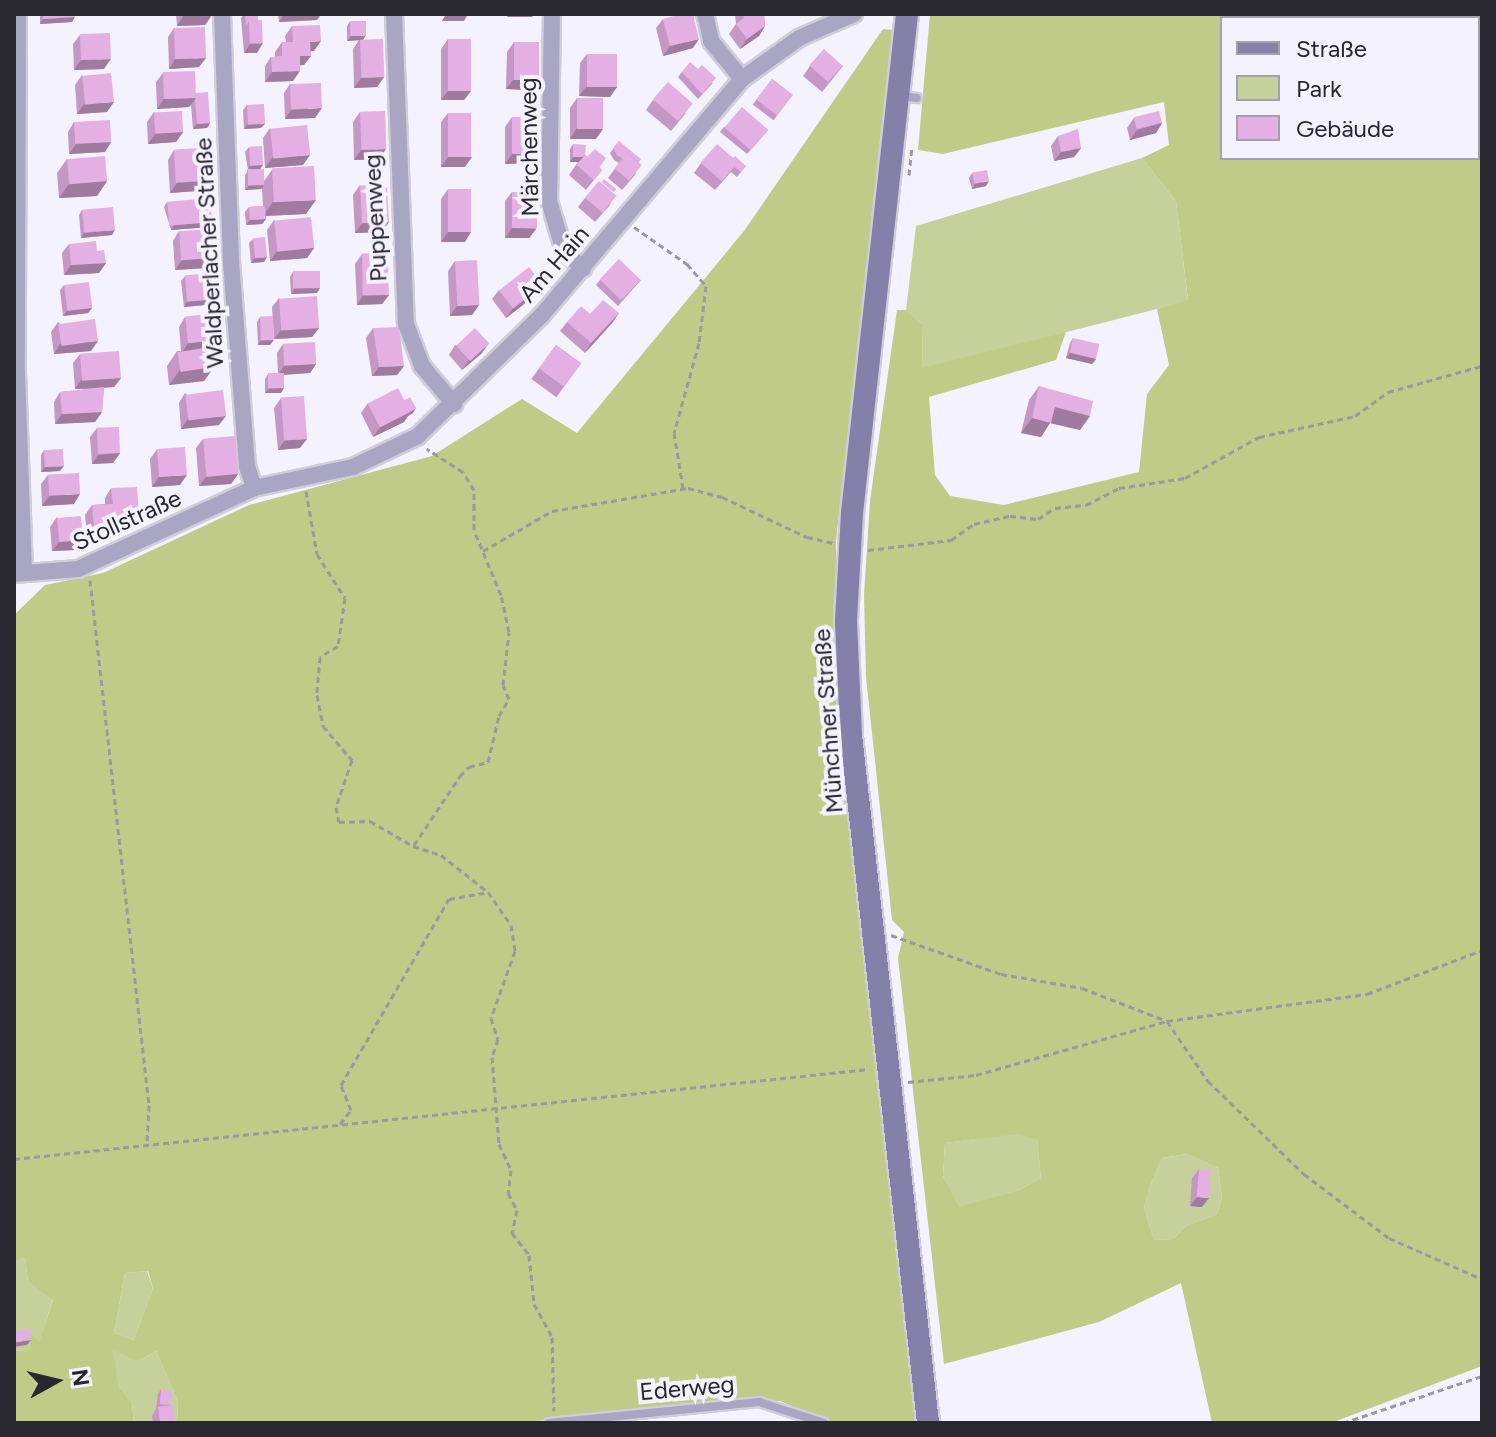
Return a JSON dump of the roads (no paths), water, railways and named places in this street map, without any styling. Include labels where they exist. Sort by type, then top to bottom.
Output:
[{"type":"main road","name":"Münchner Straße","points":[[911,28],[903,59],[908,97],[856,544],[854,663],[928,1423]]},
{"type":"street","points":[[18,14],[19,572]]},
{"type":"street","name":"Waldperlacher Straße","points":[[222,14],[231,262],[247,466],[254,488]]},
{"type":"street","name":"Puppenweg","points":[[394,14],[406,324],[422,366],[454,404]]},
{"type":"street","name":"Märchenweg","points":[[552,14],[549,201],[564,251],[583,269]]},
{"type":"street","points":[[705,14],[711,41],[742,79]]},
{"type":"street","name":"Am Hain","points":[[254,488],[301,475],[353,467],[418,436],[454,404],[583,269],[742,79],[799,38],[854,14]]},
{"type":"street","name":"Stollstraße","points":[[19,572],[50,573],[89,564],[254,488]]},
{"type":"lane","name":"Ederweg","points":[[552,1423],[759,1402],[824,1423]]}]
